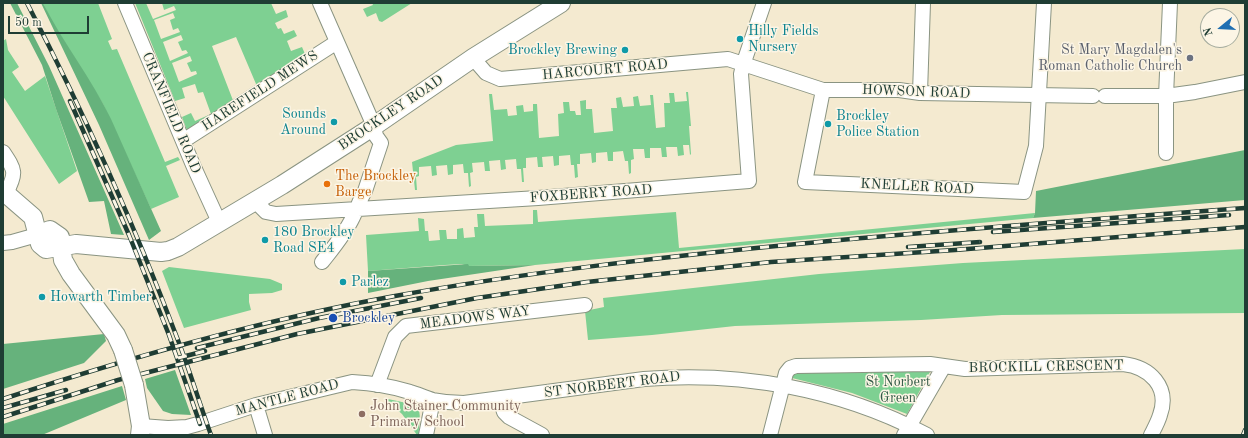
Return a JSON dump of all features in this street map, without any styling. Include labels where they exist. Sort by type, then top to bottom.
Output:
[{"type":"main road","name":"BROCKLEY ROAD","points":[[62,247],[76,244],[155,252],[168,251],[185,243],[374,126],[473,58],[561,3]]},
{"type":"main road","points":[[5,192],[33,217],[37,235],[50,230],[60,237],[63,260],[116,335],[123,350],[134,385],[141,431]]},
{"type":"street","name":"CRANFIELD ROAD","points":[[125,3],[219,222]]},
{"type":"street","points":[[320,3],[374,126],[376,136],[381,143],[365,191],[352,218],[337,243],[322,262]]},
{"type":"street","name":"FOXBERRY ROAD","points":[[255,201],[266,212],[276,214],[538,198],[749,181],[741,74],[742,65],[764,3]]},
{"type":"street","points":[[920,93],[924,3]]},
{"type":"street","points":[[1039,96],[1044,3]]},
{"type":"street","points":[[1166,153],[1166,96],[1170,3]]},
{"type":"street","name":"HAREFIELD MEWS","points":[[183,141],[337,42]]},
{"type":"street","name":"HARCOURT ROAD","points":[[473,58],[486,73],[500,79],[728,60],[737,61],[742,65]]},
{"type":"street","name":"HOWSON ROAD","points":[[742,65],[823,90],[899,90],[920,93],[1039,96],[1166,96],[1245,82]]},
{"type":"street","name":"KNELLER ROAD","points":[[823,90],[805,182],[1024,192],[1036,146],[1039,96]]},
{"type":"street","points":[[3,152],[12,165],[14,175],[5,192]]},
{"type":"street","points":[[3,242],[12,242],[37,235]]},
{"type":"street","name":"MEADOWS WAY","points":[[377,385],[395,337],[406,326],[585,305]]},
{"type":"street","points":[[770,435],[786,373],[790,368],[796,366],[930,364],[944,366],[907,430]]},
{"type":"street","name":"BROCKILL CRESCENT","points":[[944,366],[965,369],[1124,364],[1134,365],[1152,376],[1159,384],[1162,393],[1163,405],[1160,416],[1151,435]]},
{"type":"street","name":"ST NORBERT ROAD","points":[[433,400],[464,403],[637,380],[672,377],[711,377],[783,385],[839,400],[870,409],[907,430],[927,435]]},
{"type":"street","name":"MANTLE ROAD","points":[[141,431],[187,427],[256,405],[352,382],[377,385],[409,392],[433,400]]},
{"type":"street","points":[[500,399],[504,412],[509,417],[542,435]]},
{"type":"street","points":[[426,435],[433,400]]},
{"type":"street","points":[[256,405],[265,435]]},
{"type":"green space","points":[[10,3],[17,3],[49,66],[124,235],[111,234],[104,201],[89,202],[42,65]]},
{"type":"green space","points":[[41,3],[43,3],[111,119],[161,231],[149,240],[99,125]]},
{"type":"green space","points":[[43,3],[98,3],[112,39],[108,41],[112,50],[117,49],[165,162],[178,157],[180,160],[166,166],[179,197],[151,209],[103,104],[52,22]]},
{"type":"green space","points":[[135,3],[146,3],[153,19],[176,10],[174,6],[164,10],[162,3],[271,3],[276,14],[286,10],[288,17],[275,23],[278,29],[281,28],[284,34],[294,30],[297,36],[287,41],[291,51],[302,47],[305,54],[259,91],[236,37],[212,46],[234,103],[188,133],[182,117],[191,113],[195,121],[211,114],[203,92],[198,93],[195,84],[182,88],[185,98],[175,101]],"holes":[[[173,13],[175,18],[170,20],[173,30],[178,28],[180,32],[161,39],[154,20]],[[181,35],[183,40],[178,42],[182,51],[186,50],[188,53],[170,61],[163,42]],[[190,56],[192,61],[187,63],[191,72],[196,71],[197,74],[179,82],[172,63]]]},
{"type":"green space","points":[[372,3],[412,3],[382,22],[379,21],[376,13],[367,17],[363,9],[373,5]]},
{"type":"green space","points":[[6,39],[8,50],[19,67],[12,72],[25,91],[45,76],[77,171],[59,184],[3,96],[3,41]]},
{"type":"green space","points":[[686,92],[688,92],[691,126],[689,126],[690,155],[689,145],[683,145],[684,155],[678,156],[677,147],[666,147],[667,157],[662,157],[661,148],[650,148],[650,158],[645,158],[644,149],[633,149],[634,159],[631,160],[631,173],[629,174],[628,161],[625,161],[623,151],[613,152],[613,161],[608,161],[607,152],[596,153],[596,162],[592,163],[591,153],[580,154],[580,164],[577,164],[578,177],[575,178],[574,165],[571,165],[570,155],[559,156],[559,165],[554,166],[553,156],[542,157],[543,167],[538,167],[537,157],[526,158],[526,168],[523,168],[524,182],[522,182],[521,169],[517,169],[516,159],[505,160],[506,169],[501,170],[500,160],[489,161],[490,171],[485,171],[484,162],[472,163],[473,172],[470,173],[471,186],[469,187],[468,173],[464,173],[463,164],[453,165],[453,174],[448,175],[447,165],[436,166],[437,175],[432,176],[431,166],[419,167],[419,176],[416,177],[417,190],[415,190],[412,162],[456,145],[493,141],[489,94],[492,94],[494,110],[507,109],[508,116],[517,115],[516,106],[523,105],[524,112],[533,111],[533,104],[537,104],[539,138],[559,136],[558,114],[564,113],[563,102],[569,102],[570,111],[575,111],[576,115],[581,115],[580,101],[586,100],[586,109],[592,109],[594,133],[613,131],[611,108],[617,108],[616,98],[621,97],[623,107],[634,106],[633,97],[638,96],[640,106],[651,105],[650,95],[653,95],[656,128],[665,127],[664,103],[670,103],[669,93],[674,93],[675,102],[687,101]]},
{"type":"green space","points":[[1245,150],[1245,200],[1033,218],[1035,213],[1036,191]]},
{"type":"green space","points":[[533,210],[537,210],[538,222],[676,212],[679,248],[1035,213],[1033,218],[535,265],[468,266],[462,264],[368,271],[366,235],[419,231],[418,218],[424,219],[425,231],[428,231],[429,241],[440,240],[439,230],[446,230],[447,239],[457,239],[457,229],[463,228],[464,238],[475,237],[474,227],[478,227],[477,214],[484,214],[485,226],[533,224]]},
{"type":"green space","points":[[1245,249],[1245,313],[1002,315],[921,320],[735,326],[588,340],[585,311],[604,307],[603,298],[819,274],[963,263]]},
{"type":"green space","points":[[468,264],[469,266],[535,265],[428,281],[368,293],[368,271]]},
{"type":"green space","points":[[169,267],[270,279],[282,284],[282,290],[272,293],[249,294],[251,310],[184,328],[162,271]]},
{"type":"green space","points":[[104,334],[106,341],[84,363],[3,389],[3,344]]},
{"type":"green space","points":[[175,370],[191,415],[172,414],[163,411],[147,388],[145,379]]},
{"type":"green space","name":"St Norbert Green","points":[[928,370],[930,372],[907,414],[852,393],[788,377],[792,371]]},
{"type":"green space","points":[[122,386],[126,400],[42,435],[3,435],[3,424]]},
{"type":"green space","points":[[388,399],[416,405],[420,416],[419,435],[417,435],[402,414],[387,401]]},
{"type":"railway","points":[[27,3],[68,84],[125,208],[181,347],[211,435]]},
{"type":"railway","points":[[70,101],[129,235],[169,335],[200,424]]},
{"type":"railway","points":[[3,399],[148,354],[246,328],[296,316],[445,287],[545,272],[696,254],[797,244],[965,229],[1245,208]]},
{"type":"railway","points":[[993,232],[1229,215]]},
{"type":"railway","points":[[3,417],[118,380],[297,334],[477,298],[587,282],[771,262],[955,250],[1245,227]]},
{"type":"railway","points":[[908,247],[980,242]]},
{"type":"railway","points":[[197,348],[319,318],[421,298]]},
{"type":"railway","points":[[178,358],[205,351]]},
{"type":"railway","points":[[3,408],[66,390]]},
{"type":"railway","points":[[1243,435],[1245,430]]},
{"type":"place","name":"Hilly Fields Nursery","points":[[740,39]]},
{"type":"place","name":"Brockley Brewing","points":[[625,50]]},
{"type":"place","name":"St Mary Magdalen's Roman Catholic Church","points":[[1190,58]]},
{"type":"place","name":"Sounds Around","points":[[334,122]]},
{"type":"place","name":"Brockley Police Station","points":[[828,124]]},
{"type":"place","name":"The Brockley Barge","points":[[327,184]]},
{"type":"place","name":"180 Brockley Road SE4","points":[[265,240]]},
{"type":"place","name":"Parlez","points":[[343,282]]},
{"type":"place","name":"Howarth Timber","points":[[42,297]]},
{"type":"place","name":"Brockley","points":[[333,318]]},
{"type":"place","name":"John Stainer Community Primary School","points":[[362,414]]}]
